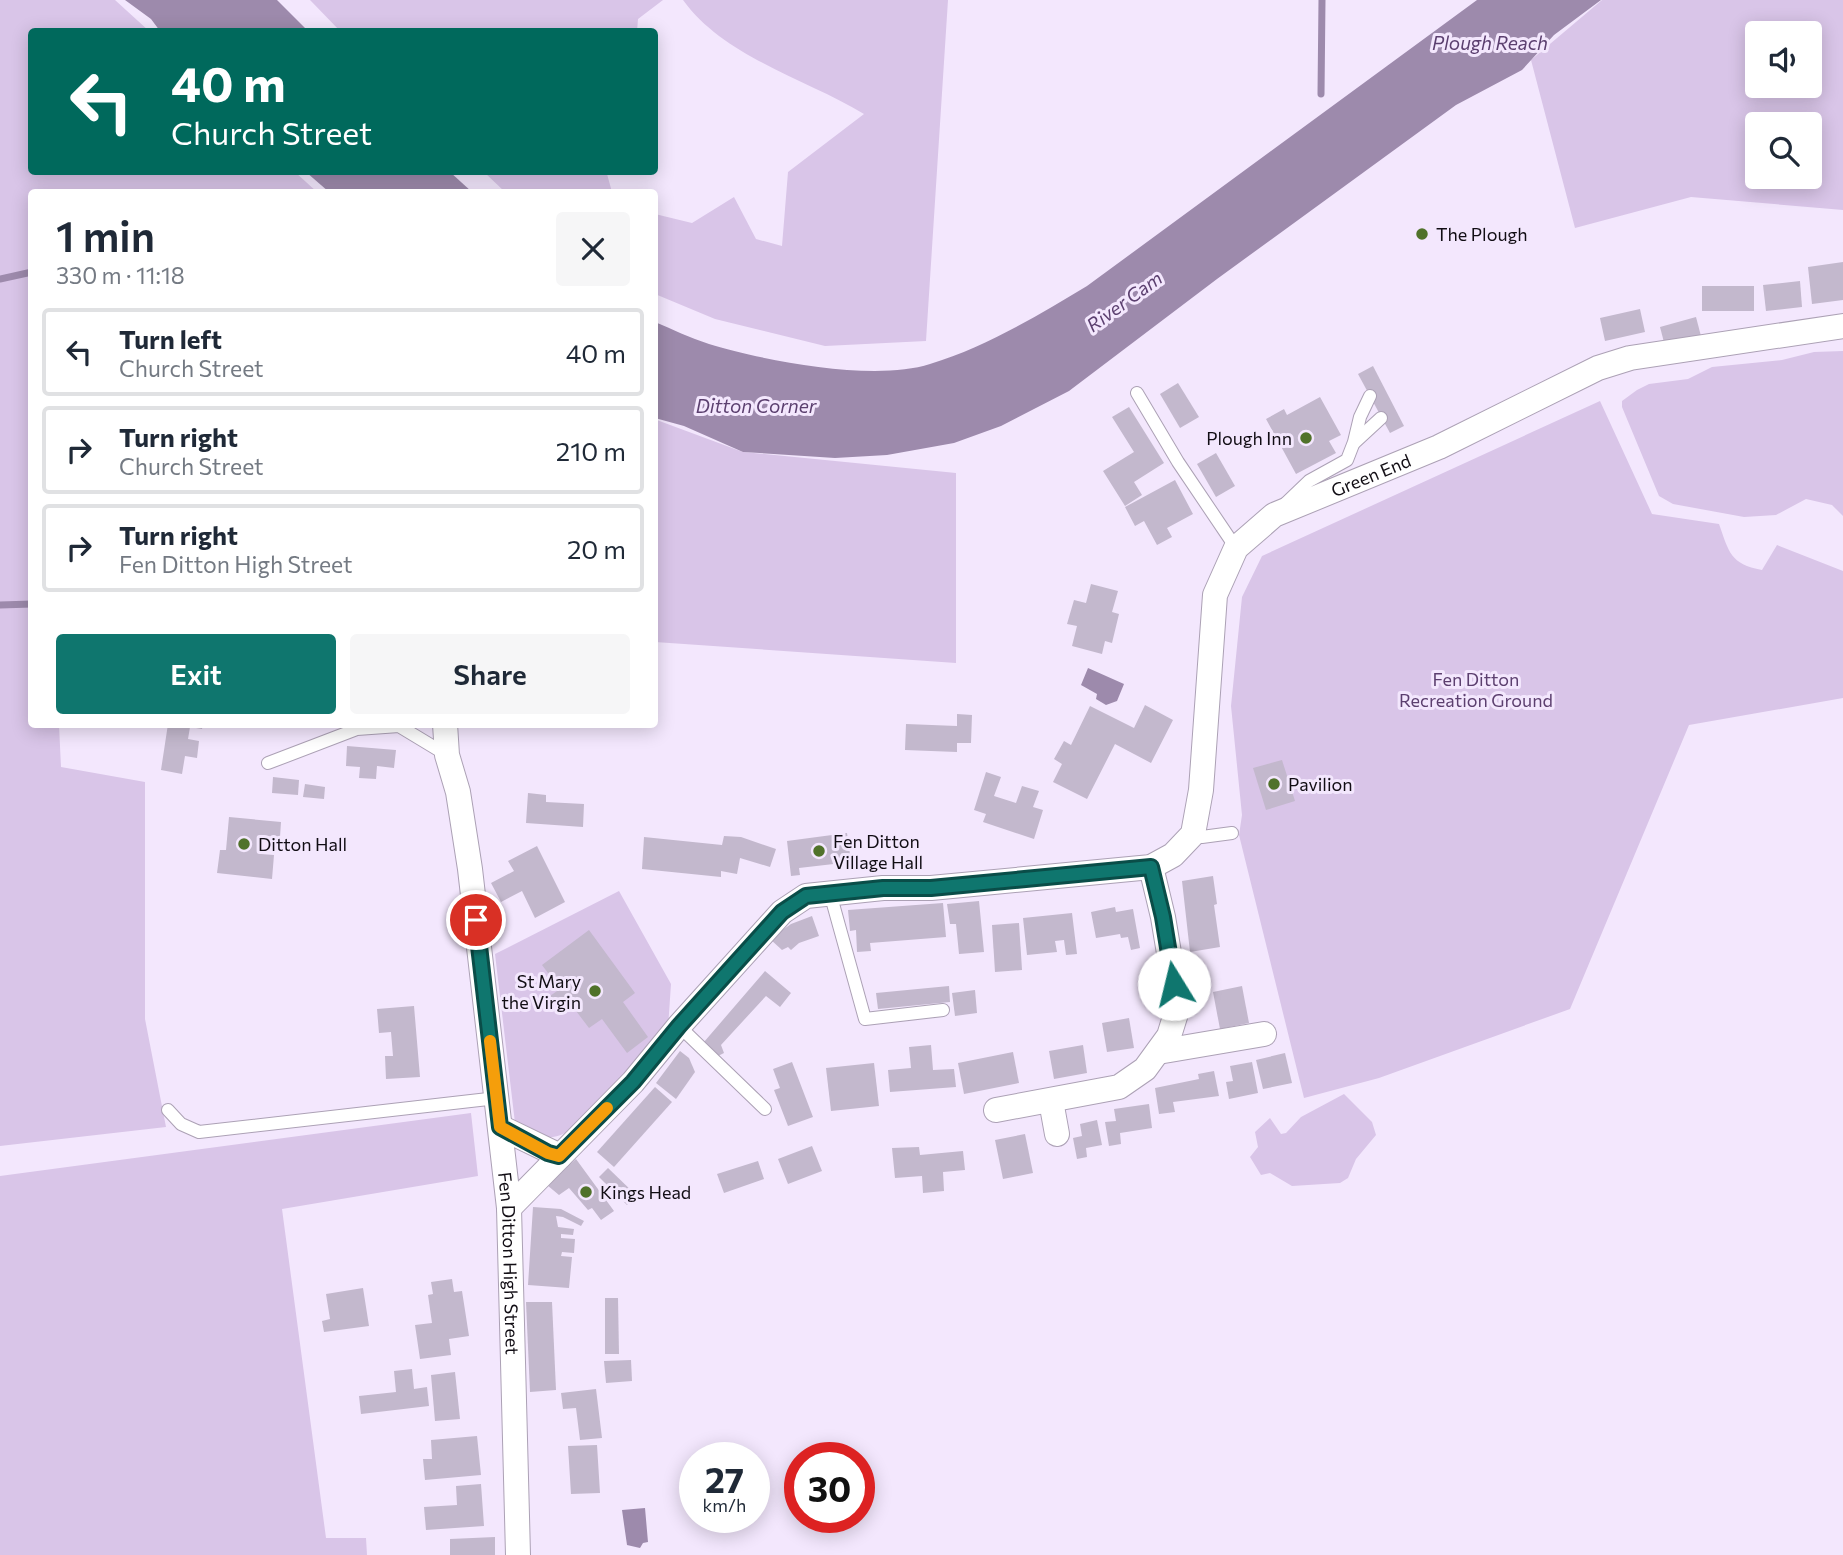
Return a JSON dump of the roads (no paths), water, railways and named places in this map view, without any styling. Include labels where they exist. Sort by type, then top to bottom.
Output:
[{"type":"street","name":"Green End","points":[[1193,834],[1201,790],[1214,595],[1236,548],[1273,515],[1439,447],[1598,368],[1630,358],[1843,326]]},
{"type":"street","name":"Fen Ditton High Street","points":[[445,728],[447,755],[458,792],[470,869],[509,1208],[518,1555]]},
{"type":"street","points":[[509,1208],[633,1082],[679,1026],[782,912],[806,896],[883,888],[931,888],[1151,867],[1173,855],[1193,834]]},
{"type":"street","points":[[996,1110],[1119,1087],[1144,1069],[1170,1036],[1178,1007],[1163,917],[1151,867]]},
{"type":"street","points":[[1158,1052],[1264,1034]]},
{"type":"street","points":[[1051,1101],[1056,1134]]},
{"type":"street","points":[[500,1127],[548,1153],[559,1156]]},
{"type":"lane","points":[[1136,393],[1236,548]]},
{"type":"lane","points":[[1273,515],[1309,481],[1347,460],[1360,417],[1370,396]]},
{"type":"lane","points":[[1354,442],[1381,418]]},
{"type":"lane","points":[[268,763],[357,729],[371,728]]},
{"type":"lane","points":[[403,728],[447,755]]},
{"type":"lane","points":[[1193,834],[1202,837],[1231,834]]},
{"type":"lane","points":[[830,893],[865,1019],[943,1010]]},
{"type":"lane","points":[[679,1026],[765,1109]]},
{"type":"lane","points":[[169,1110],[181,1124],[199,1132],[497,1098]]},
{"type":"water","points":[[125,0],[277,0],[305,28],[158,28],[151,19]]},
{"type":"water","points":[[1477,0],[1601,0],[1554,35],[1522,70],[1456,105],[1217,279],[1069,391],[1001,426],[954,443],[887,455],[835,458],[743,452],[684,426],[658,419],[658,323],[702,342],[789,363],[850,370],[907,369],[971,349],[1011,330],[1087,286]]},
{"type":"water","points":[[309,175],[453,175],[469,189],[326,189]]},
{"type":"water","points":[[1088,668],[1124,684],[1117,701],[1106,705],[1096,699],[1097,694],[1081,685]]},
{"type":"water","points":[[645,1508],[648,1542],[643,1543],[640,1548],[627,1545],[622,1510]]},
{"type":"waterway","points":[[1321,94],[1322,0]]},
{"type":"waterway","points":[[0,279],[28,273]]},
{"type":"waterway","points":[[0,605],[28,604]]},
{"type":"place","name":"The Plough","points":[[1422,234]]},
{"type":"place","name":"Plough Inn","points":[[1306,438]]},
{"type":"place","name":"Pavilion","points":[[1274,784]]},
{"type":"place","name":"Ditton Hall","points":[[244,844]]},
{"type":"place","name":"Fen Ditton Village Hall","points":[[819,851]]},
{"type":"place","name":"St Mary the Virgin","points":[[595,991]]},
{"type":"place","name":"Kings Head","points":[[586,1192]]},
{"type":"water label","name":"Plough Reach","points":[[1490,42]]},
{"type":"water label","name":"River Cam","points":[[1124,301]]},
{"type":"water label","name":"Ditton Corner","points":[[756,405]]},
{"type":"park label","name":"Fen Ditton Recreation Ground","points":[[1476,689]]}]
